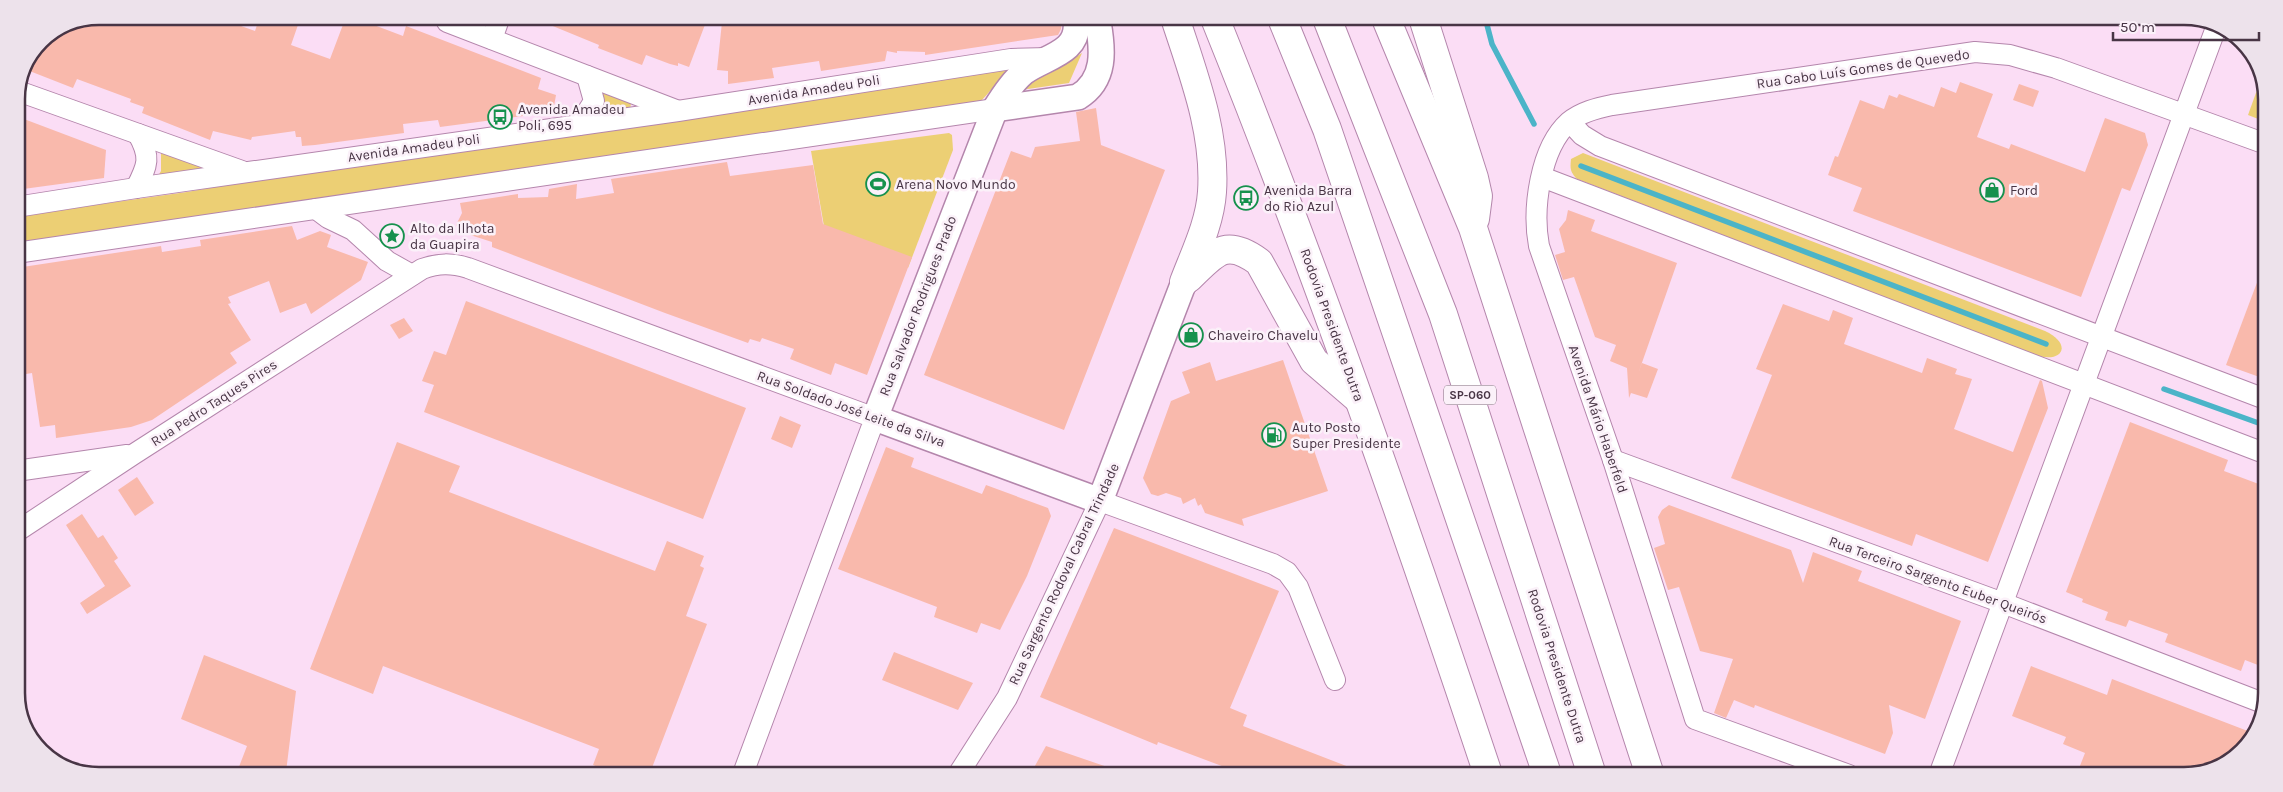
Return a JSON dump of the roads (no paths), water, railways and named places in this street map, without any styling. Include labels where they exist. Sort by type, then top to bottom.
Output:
[{"type":"highway","points":[[1177,25],[1208,126],[1212,192],[1205,227],[1184,282]]},
{"type":"highway","name":"Rodovia Presidente Dutra","points":[[1217,25],[1270,156],[1359,399],[1432,604],[1486,767]]},
{"type":"highway","points":[[1286,25],[1327,129],[1545,767]]},
{"type":"highway","name":"Rodovia Presidente Dutra","points":[[1330,25],[1443,314],[1590,767]]},
{"type":"highway","points":[[1389,25],[1473,228],[1647,767]]},
{"type":"highway","points":[[1425,25],[1474,178],[1478,208],[1473,228]]},
{"type":"highway","points":[[1184,282],[1213,255],[1229,248],[1244,251],[1259,262],[1314,361],[1359,399]]},
{"type":"main road","name":"Rua Salvador Rodrigues Prado","points":[[875,418],[994,109],[1014,82],[1025,72],[1048,58],[1065,51],[1075,37],[1076,25]]},
{"type":"main road","points":[[994,109],[1078,97],[1088,90],[1095,82],[1101,67],[1102,41],[1099,25]]},
{"type":"main road","name":"Rua Sargento Rodoval Cabral Trindade","points":[[1100,501],[1184,282]]},
{"type":"main road","name":"Rua Soldado José Leite da Silva","points":[[875,418],[1100,501]]},
{"type":"street","points":[[463,25],[495,31],[587,76],[678,111]]},
{"type":"street","points":[[1942,767],[2082,384],[2214,32]]},
{"type":"street","name":"Rua Cabo Luís Gomes de Quevedo","points":[[1570,122],[1592,110],[1612,105],[1975,52],[2010,55],[2056,68],[2258,141]]},
{"type":"street","name":"Avenida Amadeu Poli","points":[[25,206],[246,172],[678,111],[1011,59],[1048,58]]},
{"type":"street","points":[[579,125],[594,100],[587,76]]},
{"type":"street","points":[[25,94],[246,172]]},
{"type":"street","points":[[25,252],[994,109]]},
{"type":"street","points":[[1570,122],[1582,135],[1600,146],[2258,397]]},
{"type":"street","name":"Avenida Mário Haberfeld","points":[[1570,122],[1554,140],[1546,158],[1536,219],[1539,246],[1613,460],[1695,719],[1827,767]]},
{"type":"street","points":[[136,188],[148,160],[146,147],[138,134]]},
{"type":"street","points":[[1542,177],[2258,450]]},
{"type":"street","points":[[316,209],[328,218],[353,230],[387,261],[412,276]]},
{"type":"street","name":"Rua Soldado José Leite da Silva","points":[[412,276],[422,268],[439,263],[455,264],[875,418]]},
{"type":"street","name":"Rua Pedro Taques Pires","points":[[25,526],[412,276]]},
{"type":"street","name":"Rua Salvador Rodrigues Prado","points":[[745,767],[875,418]]},
{"type":"street","points":[[25,470],[134,454]]},
{"type":"street","name":"Rua Terceiro Sargento Euber Queirós","points":[[1613,460],[2003,603],[2257,700]]},
{"type":"street","name":"Rua Soldado José Leite da Silva","points":[[1100,501],[1273,564],[1287,572],[1298,587],[1335,680]]},
{"type":"street","name":"Rua Sargento Rodoval Cabral Trindade","points":[[963,767],[1007,698],[1100,501]]},
{"type":"waterway","points":[[1487,25],[1492,44],[1534,124]]},
{"type":"waterway","points":[[1581,166],[2046,344]]},
{"type":"waterway","points":[[2164,389],[2258,423]]},
{"type":"place","name":"Avenida Amadeu Poli, 695","points":[[500,117]]},
{"type":"place","name":"Arena Novo Mundo","points":[[878,184]]},
{"type":"place","name":"Ford","points":[[1992,190]]},
{"type":"place","name":"Avenida Barra do Rio Azul","points":[[1246,198]]},
{"type":"place","name":"Alto da Ilhota da Guapira","points":[[392,236]]},
{"type":"place","name":"Chaveiro Chavelu","points":[[1191,335]]},
{"type":"place","name":"Auto Posto Super Presidente","points":[[1274,435]]}]
